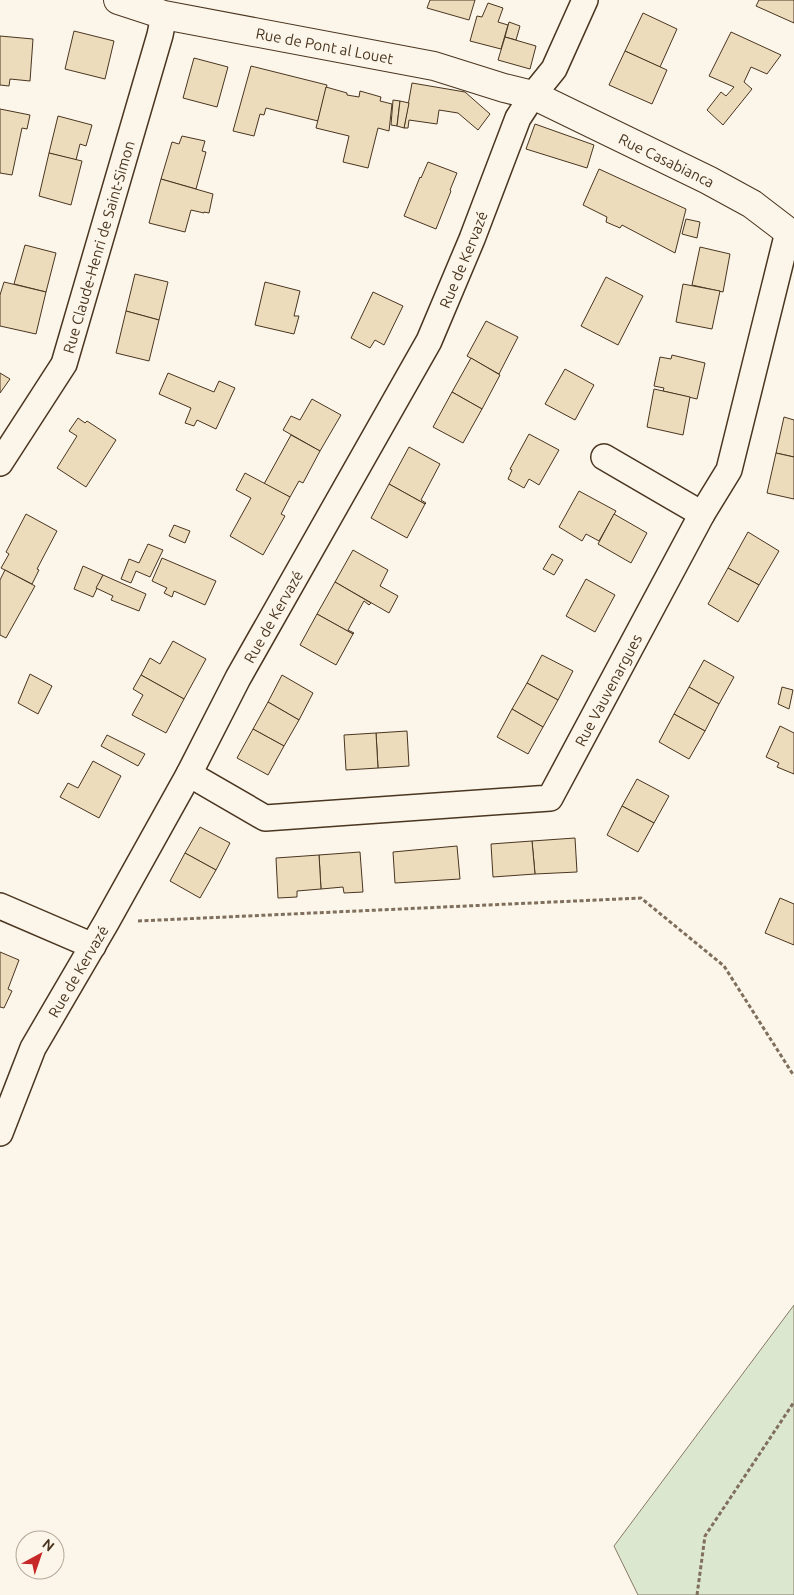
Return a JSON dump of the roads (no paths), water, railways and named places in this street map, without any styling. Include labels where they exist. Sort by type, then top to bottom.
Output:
[{"type":"street","name":"Rue de Pont al Louet","points":[[118,0],[164,15],[434,66],[533,95]]},
{"type":"street","name":"Rue de Kervazé","points":[[0,1133],[33,1048],[106,923],[189,774],[248,662],[428,341],[472,239],[518,118],[554,68],[585,0]]},
{"type":"street","name":"Rue Claude-Henri de Saint-Simon","points":[[0,463],[64,364],[164,15]]},
{"type":"street","name":"Rue Casabianca","points":[[533,95],[708,180],[752,204],[791,234]]},
{"type":"street","name":"Rue Vauvenargues","points":[[189,774],[265,818],[550,798],[702,514],[729,470],[791,234]]},
{"type":"street","points":[[604,457],[702,514]]},
{"type":"street","points":[[0,906],[93,946]]}]
